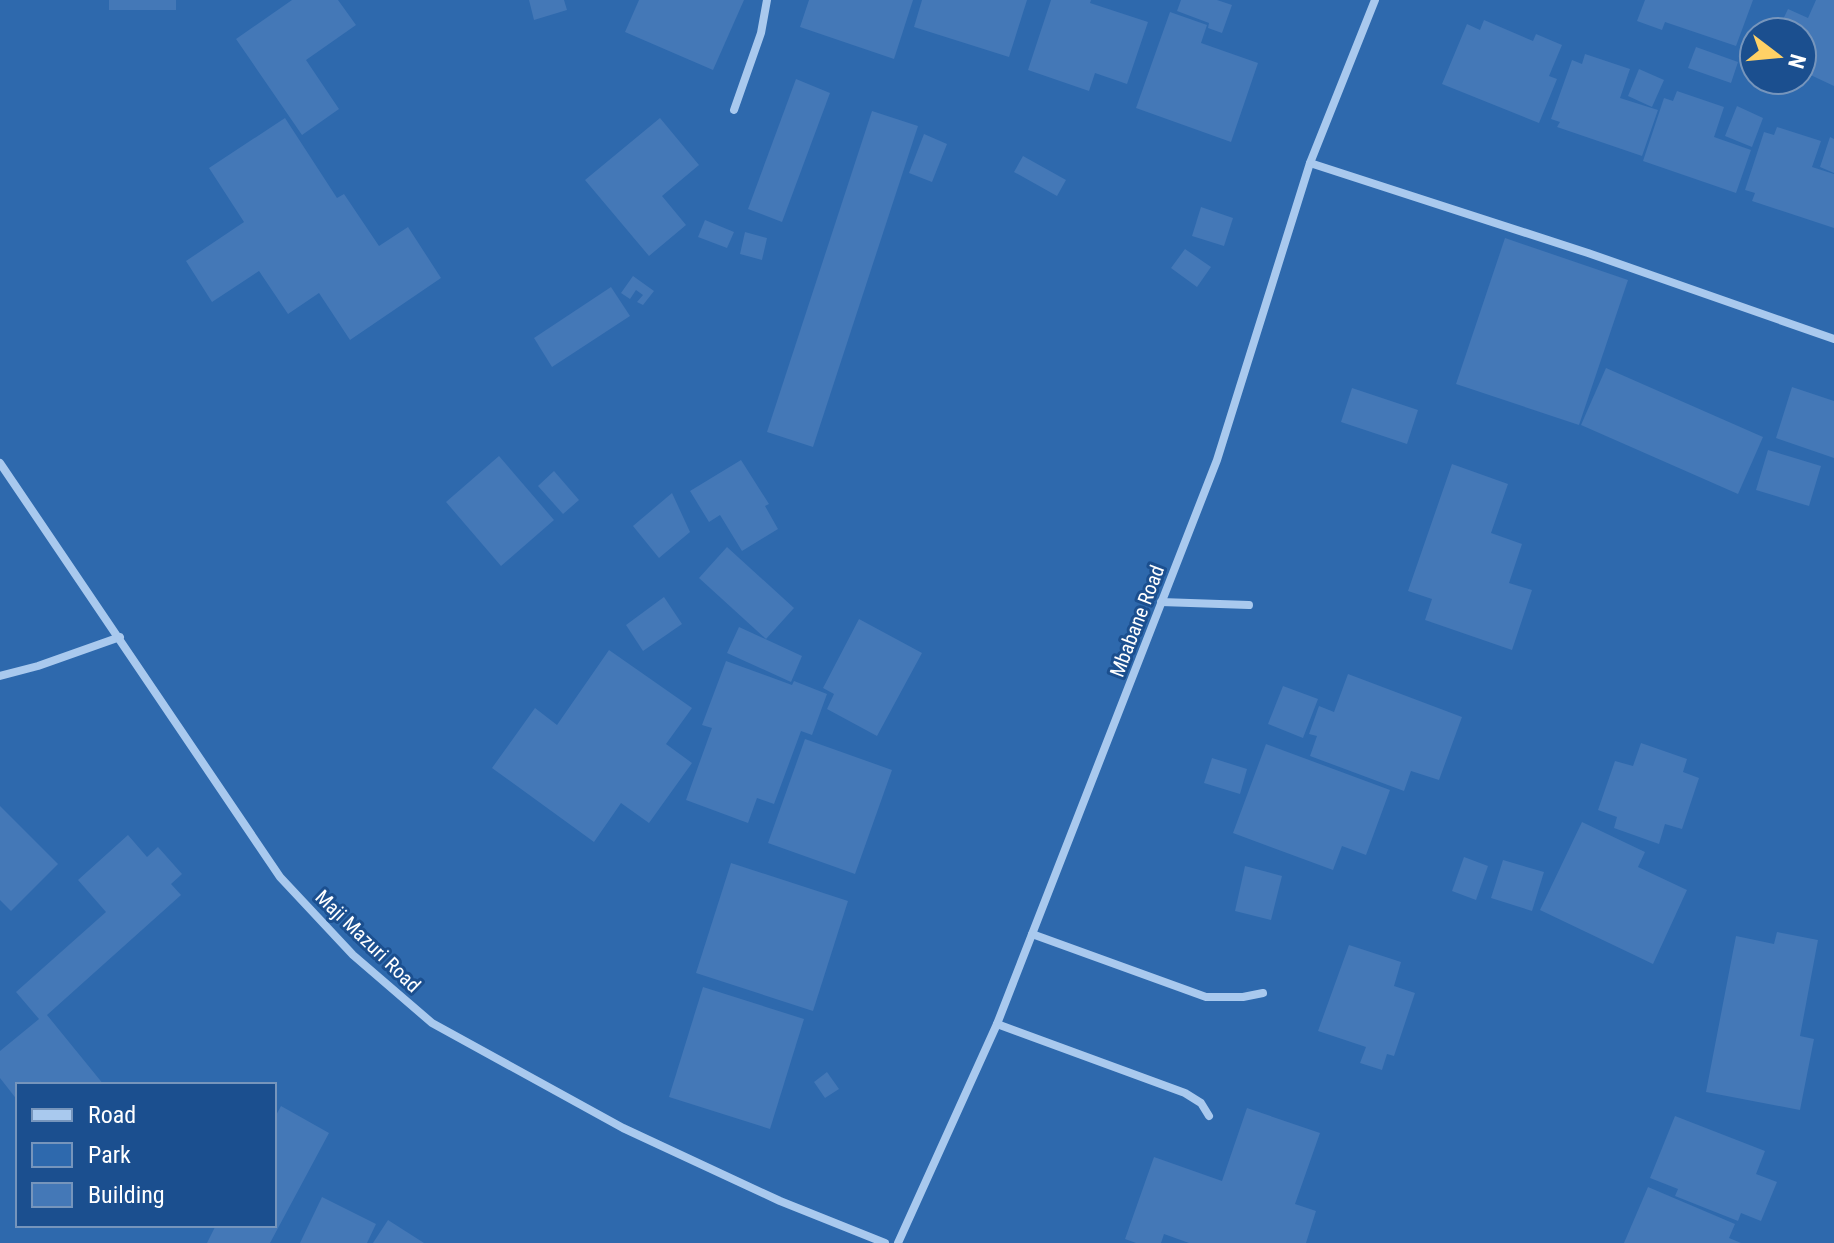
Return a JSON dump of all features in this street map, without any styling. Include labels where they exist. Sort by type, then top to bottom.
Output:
[{"type":"street","points":[[734,110],[761,33],[767,0]]},
{"type":"street","name":"Mbabane Road","points":[[898,1243],[997,1024],[1217,460],[1310,163],[1375,0]]},
{"type":"street","points":[[1310,163],[1588,253],[1834,339]]},
{"type":"street","name":"Maji Mazuri Road","points":[[0,463],[280,877],[353,955],[432,1023],[623,1128],[780,1201],[885,1243]]},
{"type":"street","points":[[1161,602],[1249,605]]},
{"type":"street","points":[[0,676],[120,637]]},
{"type":"street","points":[[1032,934],[1206,997],[1243,997],[1263,993]]},
{"type":"street","points":[[997,1024],[1185,1093],[1201,1103],[1209,1116]]},
{"type":"green space","points":[[0,0],[1834,0],[1834,1243],[0,1243]]},
{"type":"building","points":[[109,0],[176,0],[176,10],[109,10]]},
{"type":"building","points":[[292,0],[338,0],[356,25],[306,60],[339,109],[302,135],[236,39]]},
{"type":"building","points":[[529,0],[564,0],[567,10],[534,20]]},
{"type":"building","points":[[639,0],[744,0],[713,70],[625,32]]},
{"type":"building","points":[[809,0],[913,0],[894,59],[800,27]]},
{"type":"building","points":[[922,0],[1027,0],[1009,57],[914,27]]},
{"type":"building","points":[[1051,0],[1091,0],[1090,3],[1148,22],[1127,84],[1095,73],[1089,91],[1028,70]]},
{"type":"building","points":[[1181,0],[1217,0],[1232,5],[1222,33],[1208,28],[1209,23],[1177,11]]},
{"type":"building","points":[[1645,0],[1753,0],[1747,16],[1738,16],[1736,46],[1665,22],[1662,30],[1637,21]]},
{"type":"building","points":[[1816,0],[1834,0],[1834,86],[1818,78],[1818,16],[1809,16]]},
{"type":"building","points":[[1788,9],[1804,16],[1785,16]]},
{"type":"building","points":[[1170,12],[1207,25],[1201,43],[1258,63],[1231,142],[1136,108]]},
{"type":"building","points":[[1484,20],[1533,41],[1536,34],[1562,45],[1549,76],[1557,79],[1539,123],[1442,84],[1467,24],[1480,30]]},
{"type":"building","points":[[1696,47],[1738,62],[1731,83],[1688,68]]},
{"type":"building","points":[[1585,54],[1630,69],[1620,98],[1658,110],[1642,156],[1557,127],[1560,122],[1551,119],[1572,60],[1582,64]]},
{"type":"building","points":[[1639,69],[1664,80],[1652,107],[1628,96]]},
{"type":"building","points":[[796,79],[830,93],[782,222],[748,209]]},
{"type":"building","points":[[1677,91],[1724,107],[1714,137],[1751,150],[1736,193],[1643,161],[1664,98],[1673,101]]},
{"type":"building","points":[[1737,106],[1763,118],[1752,147],[1725,136]]},
{"type":"building","points":[[872,111],[918,126],[813,447],[767,432]]},
{"type":"building","points":[[285,118],[337,198],[344,194],[379,246],[408,227],[441,278],[350,340],[319,293],[288,314],[259,271],[212,302],[186,261],[244,222],[209,168]]},
{"type":"building","points":[[660,118],[699,165],[662,196],[686,225],[649,256],[585,180]]},
{"type":"building","points":[[1777,127],[1821,141],[1812,167],[1834,174],[1834,228],[1752,201],[1755,193],[1745,190],[1764,132],[1774,135]]},
{"type":"building","points":[[924,134],[947,144],[932,182],[909,173]]},
{"type":"building","points":[[1830,137],[1834,139],[1834,173],[1820,167]]},
{"type":"building","points":[[1023,156],[1066,180],[1057,196],[1014,172]]},
{"type":"building","points":[[1201,207],[1233,218],[1224,246],[1192,236]]},
{"type":"building","points":[[705,220],[734,232],[727,248],[698,237]]},
{"type":"building","points":[[745,232],[767,238],[762,260],[740,254]]},
{"type":"building","points":[[1505,238],[1628,280],[1579,425],[1456,384]]},
{"type":"building","points":[[1185,249],[1211,267],[1197,287],[1171,268]]},
{"type":"building","points":[[633,276],[654,291],[643,305],[637,302],[643,295],[636,290],[630,299],[621,293]]},
{"type":"building","points":[[611,287],[630,316],[552,367],[534,338]]},
{"type":"building","points":[[1606,368],[1763,437],[1738,494],[1581,425]]},
{"type":"building","points":[[1792,387],[1834,401],[1834,458],[1776,438]]},
{"type":"building","points":[[1352,388],[1418,410],[1407,444],[1341,422]]},
{"type":"building","points":[[1768,450],[1821,466],[1809,506],[1756,490]]},
{"type":"building","points":[[499,456],[554,520],[501,566],[446,502]]},
{"type":"building","points":[[741,460],[769,504],[765,506],[778,529],[742,551],[720,515],[709,522],[690,491]]},
{"type":"building","points":[[1452,464],[1508,484],[1491,533],[1522,544],[1509,583],[1532,590],[1512,650],[1425,620],[1432,599],[1408,591]]},
{"type":"building","points":[[554,471],[579,500],[563,514],[538,486]]},
{"type":"building","points":[[672,493],[690,532],[659,558],[633,526]]},
{"type":"building","points":[[727,547],[794,608],[766,639],[699,578]]},
{"type":"building","points":[[664,597],[682,624],[643,651],[626,625]]},
{"type":"building","points":[[859,619],[922,653],[877,736],[827,709],[834,694],[823,688]]},
{"type":"building","points":[[739,627],[802,656],[791,682],[727,653]]},
{"type":"building","points":[[609,650],[692,708],[666,744],[692,763],[649,823],[621,803],[594,842],[492,768],[535,708],[557,725]]},
{"type":"building","points":[[726,661],[827,694],[812,735],[801,731],[774,804],[757,798],[748,823],[686,800],[712,728],[702,725]]},
{"type":"building","points":[[1348,674],[1462,717],[1439,780],[1411,771],[1404,791],[1310,756],[1317,736],[1309,734],[1319,706],[1334,712]]},
{"type":"building","points":[[1283,686],[1318,699],[1303,738],[1268,724]]},
{"type":"building","points":[[805,739],[892,770],[855,874],[768,843]]},
{"type":"building","points":[[1641,743],[1687,759],[1683,772],[1699,778],[1682,829],[1665,824],[1659,844],[1614,828],[1617,817],[1598,810],[1615,761],[1633,766]]},
{"type":"building","points":[[1266,744],[1390,790],[1366,855],[1342,846],[1333,870],[1233,833]]},
{"type":"building","points":[[1212,758],[1247,769],[1240,794],[1204,783]]},
{"type":"building","points":[[0,806],[58,864],[11,911],[0,900]]},
{"type":"building","points":[[1582,822],[1645,852],[1638,867],[1687,890],[1653,964],[1540,910]]},
{"type":"building","points":[[128,835],[147,857],[158,847],[182,874],[171,884],[181,895],[47,1015],[102,1083],[16,1083],[16,1098],[0,1078],[0,1051],[39,1019],[16,992],[106,912],[78,880]]},
{"type":"building","points":[[1464,857],[1488,866],[1476,900],[1452,891]]},
{"type":"building","points":[[1503,860],[1544,872],[1532,911],[1491,898]]},
{"type":"building","points":[[731,863],[848,901],[813,1011],[696,973]]},
{"type":"building","points":[[1245,866],[1282,876],[1271,920],[1235,911]]},
{"type":"building","points":[[1777,932],[1818,940],[1800,1036],[1814,1039],[1800,1110],[1706,1092],[1736,936],[1774,944]]},
{"type":"building","points":[[1349,945],[1401,962],[1394,986],[1415,993],[1394,1056],[1387,1054],[1382,1070],[1360,1063],[1366,1047],[1318,1031]]},
{"type":"building","points":[[703,987],[804,1019],[770,1129],[669,1097]]},
{"type":"building","points":[[827,1072],[839,1089],[825,1098],[814,1082]]},
{"type":"building","points":[[281,1106],[329,1133],[270,1243],[207,1243],[215,1227],[276,1227],[276,1115]]},
{"type":"building","points":[[1247,1108],[1320,1133],[1295,1204],[1316,1211],[1306,1243],[1189,1243],[1164,1234],[1161,1243],[1136,1243],[1125,1239],[1154,1157],[1222,1181]]},
{"type":"building","points":[[1675,1116],[1765,1151],[1756,1174],[1777,1182],[1761,1221],[1741,1213],[1738,1221],[1675,1196],[1678,1189],[1650,1178]]},
{"type":"building","points":[[1648,1187],[1735,1224],[1729,1238],[1741,1243],[1624,1243]]},
{"type":"building","points":[[322,1197],[376,1224],[367,1243],[300,1243]]},
{"type":"building","points":[[388,1220],[424,1243],[373,1243]]}]
